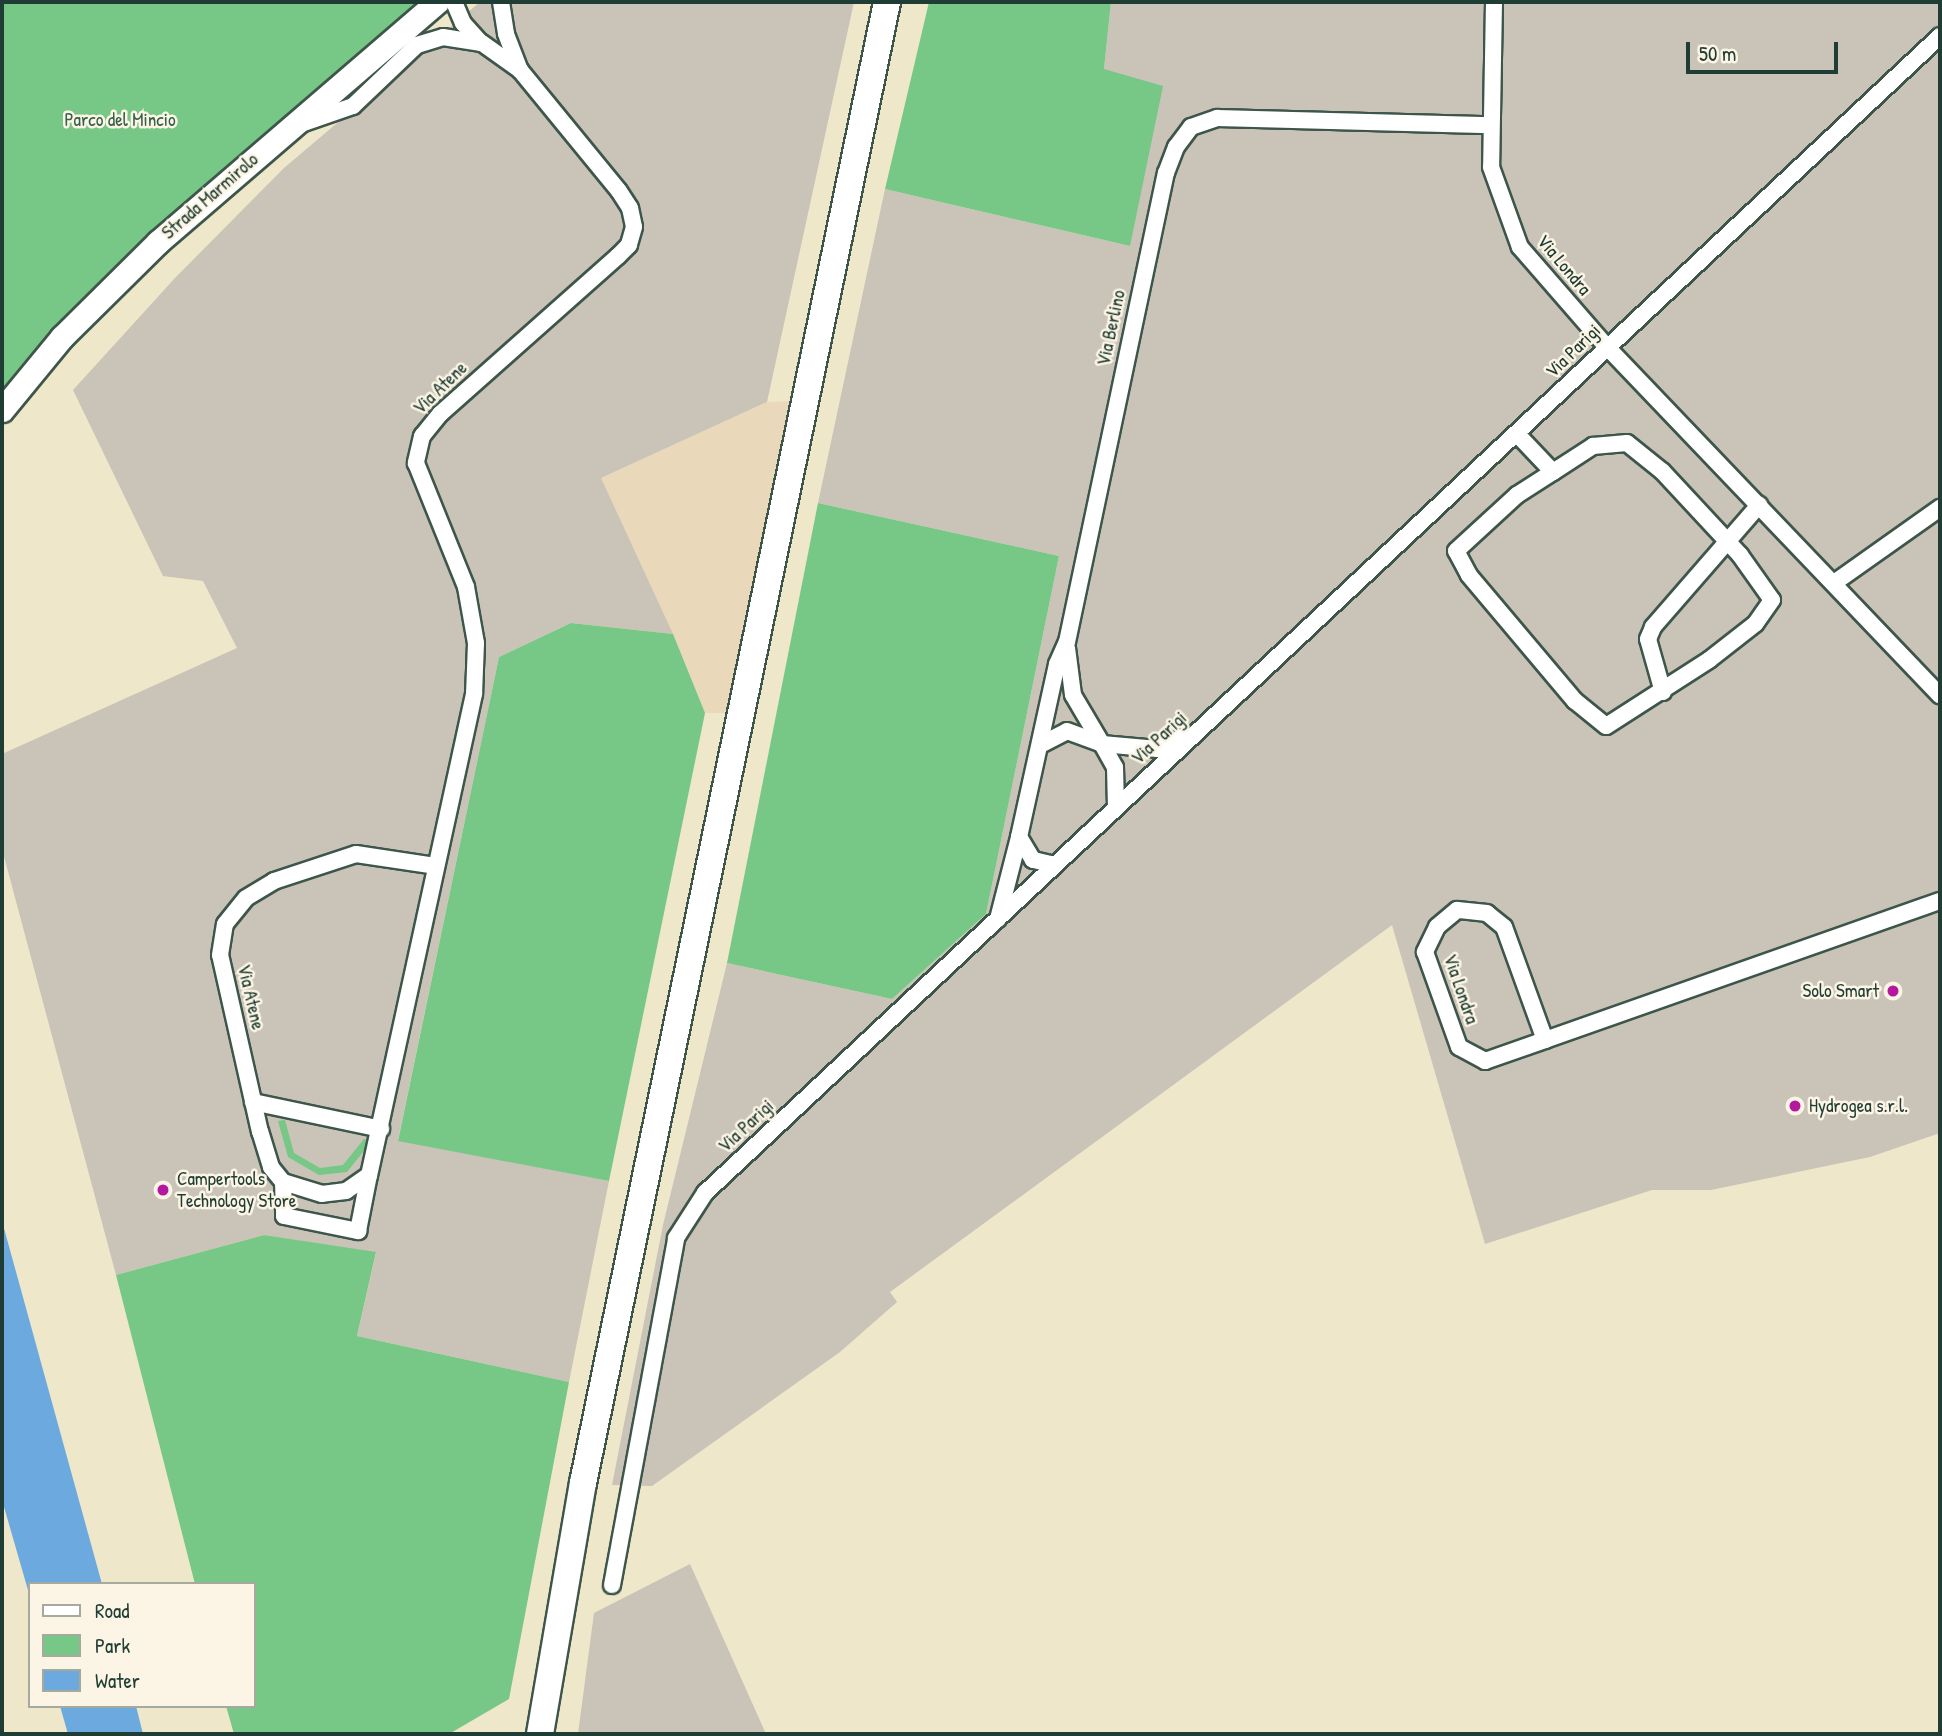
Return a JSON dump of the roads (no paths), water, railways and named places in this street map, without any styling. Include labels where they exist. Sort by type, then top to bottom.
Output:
[{"type":"highway","points":[[540,1734],[589,1456],[887,2]]},
{"type":"main road","name":"Strada Marmirolo","points":[[2,410],[62,337],[158,242],[437,2]]},
{"type":"street","points":[[454,2],[463,23],[482,43]]},
{"type":"street","name":"Via Atene","points":[[501,2],[506,34],[520,70]]},
{"type":"street","name":"Via Londra","points":[[1494,2],[1491,167],[1520,247],[1606,347],[1940,695]]},
{"type":"street","name":"Via Parigi","points":[[612,1585],[676,1238],[687,1216],[705,1193],[1940,36]]},
{"type":"street","name":"Via Atene","points":[[295,126],[353,106],[417,45],[443,37],[482,43],[520,70],[620,191],[630,208],[634,227],[629,245],[618,256],[440,414],[422,436],[416,463],[466,587],[476,643],[474,694],[358,1231],[285,1216],[283,1182],[271,1167],[220,955],[225,924],[246,898],[274,881],[356,854],[435,866]]},
{"type":"street","name":"Via Berlino","points":[[997,920],[1057,664],[1067,642],[1166,173],[1191,127],[1217,118],[1491,125]]},
{"type":"street","points":[[1517,434],[1553,472]]},
{"type":"street","points":[[1627,443],[1662,471],[1727,541],[1772,600],[1755,624],[1663,692],[1606,726],[1575,701],[1468,575],[1456,551],[1517,495],[1553,472],[1593,446],[1627,443]]},
{"type":"street","points":[[1663,692],[1648,639],[1759,505]]},
{"type":"street","points":[[1834,583],[1940,508]]},
{"type":"street","points":[[1067,642],[1073,695],[1115,766],[1116,808]]},
{"type":"street","points":[[1040,745],[1067,731],[1102,744],[1158,749],[1198,730]]},
{"type":"street","points":[[1018,836],[1034,860],[1055,865]]},
{"type":"street","name":"Via Londra","points":[[1545,1041],[1504,927],[1487,913],[1457,910],[1437,927],[1426,952],[1459,1047],[1485,1061],[1545,1041],[1940,901]]},
{"type":"street","points":[[253,1101],[382,1129]]},
{"type":"street","points":[[283,1182],[322,1195],[346,1191],[369,1175]]},
{"type":"water","points":[[2,1221],[101,1582],[28,1582],[28,1590],[2,1500]]},
{"type":"water","points":[[61,1708],[136,1708],[143,1734],[68,1734]]},
{"type":"place","name":"Solo Smart","points":[[1893,991]]},
{"type":"place","name":"Hydrogea s.r.l.","points":[[1795,1106]]},
{"type":"place","name":"Campertools Technology Store","points":[[163,1190]]},
{"type":"park label","name":"Parco del Mincio","points":[[120,120]]}]
